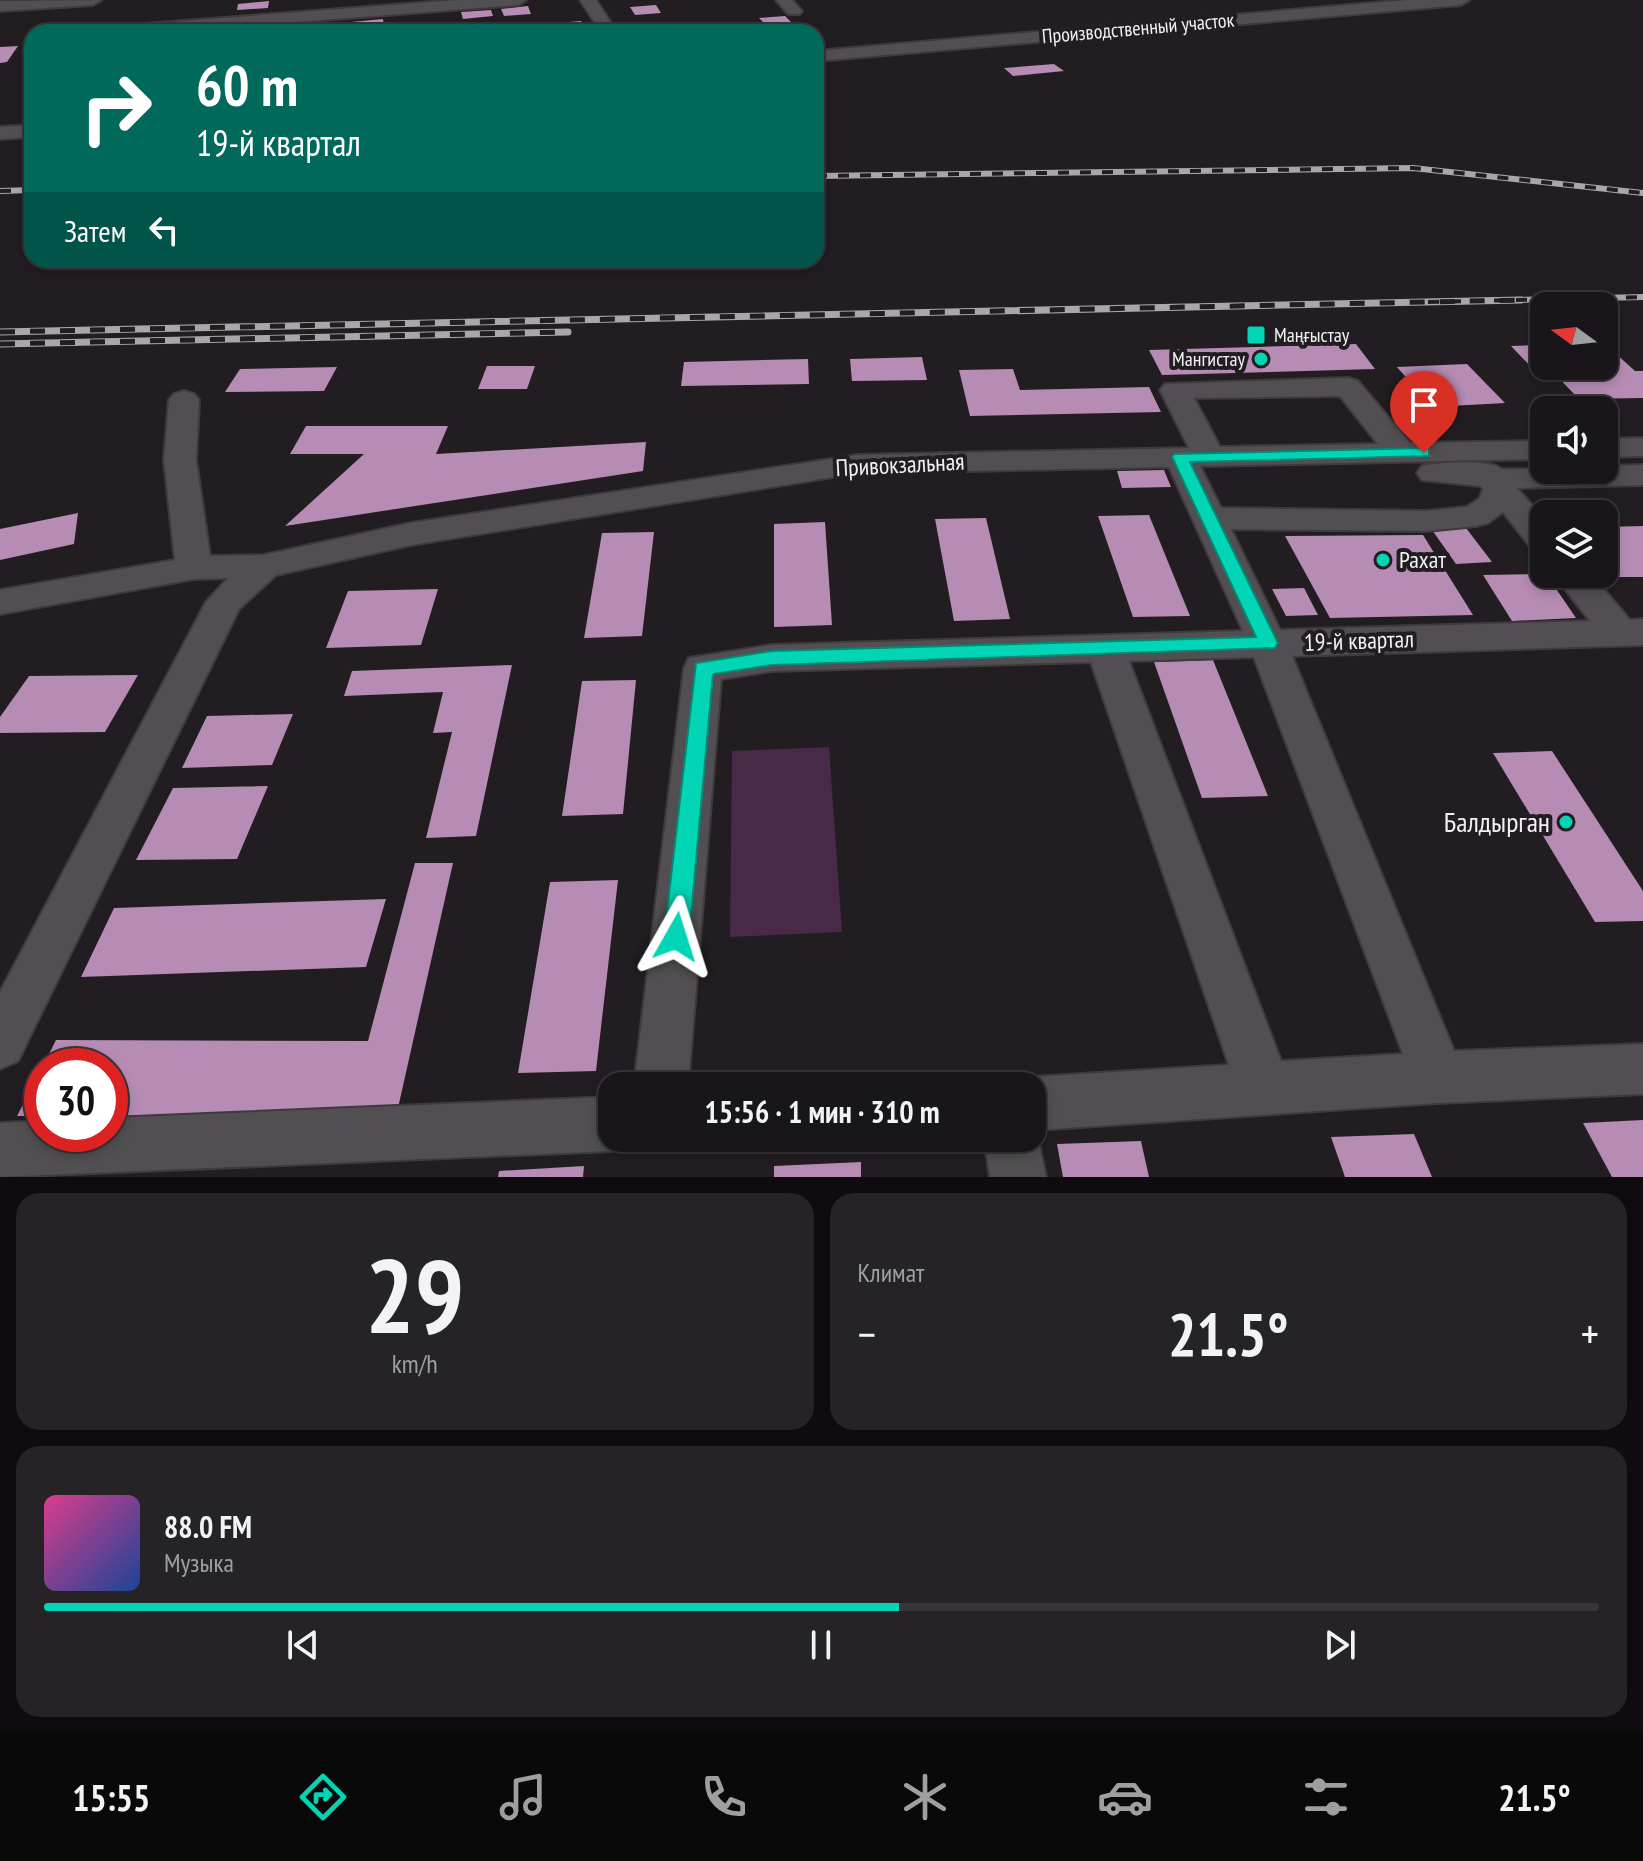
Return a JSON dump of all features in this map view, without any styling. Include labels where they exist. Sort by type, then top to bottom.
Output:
[{"type":"street","points":[[0,6],[93,0]]},
{"type":"street","points":[[92,24],[107,0]]},
{"type":"street","points":[[208,24],[518,0]]},
{"type":"street","points":[[588,0],[604,24]]},
{"type":"street","name":"Производственный участок","points":[[824,55],[1461,0]]},
{"type":"street","points":[[1401,453],[1348,387],[1175,390],[1197,478],[1268,643],[1438,1077]]},
{"type":"street","points":[[184,400],[180,460],[194,568]]},
{"type":"street","points":[[1618,448],[1643,447]]},
{"type":"street","name":"Привокзальная","points":[[0,602],[194,568],[264,566],[411,534],[858,464],[1197,478],[1401,453],[1530,450]]},
{"type":"street","points":[[1470,452],[1530,524]]},
{"type":"street","points":[[1197,478],[1436,473],[1472,474],[1496,483],[1643,475]]},
{"type":"street","points":[[1197,478],[1426,521],[1476,516],[1494,503],[1496,483]]},
{"type":"street","points":[[0,1044],[224,602],[264,566]]},
{"type":"street","points":[[1585,588],[1631,632]]},
{"type":"street","name":"19-й квартал","points":[[662,1072],[703,668],[772,658],[1631,632]]},
{"type":"street","points":[[1105,648],[1250,1044],[1261,1089]]},
{"type":"street","points":[[1046,1103],[1438,1077],[1643,1069]]},
{"type":"street","points":[[0,1151],[598,1125]]},
{"type":"street","points":[[1014,1152],[1018,1177]]},
{"type":"shaded area","points":[[829,747],[842,932],[730,937],[732,751]]},
{"type":"building","points":[[269,1],[268,8],[237,10],[238,4]]},
{"type":"building","points":[[656,5],[661,13],[635,15],[630,7]]},
{"type":"building","points":[[528,6],[531,14],[504,16],[501,9]]},
{"type":"building","points":[[491,10],[493,16],[463,19],[461,12]]},
{"type":"building","points":[[785,16],[793,24],[765,24],[759,18]]},
{"type":"building","points":[[383,19],[384,24],[351,24]]},
{"type":"building","points":[[581,21],[582,24],[545,24]]},
{"type":"building","points":[[18,46],[7,62],[0,63],[0,47]]},
{"type":"building","points":[[1054,64],[1064,71],[1013,76],[1004,68]]},
{"type":"building","name":"Мангистау","points":[[1356,344],[1375,369],[1162,375],[1149,350]]},
{"type":"building","points":[[1530,345],[1530,366],[1511,346]]},
{"type":"building","points":[[1618,356],[1635,371],[1643,371],[1643,398],[1576,396],[1561,380],[1618,380]]},
{"type":"building","points":[[922,357],[927,380],[852,381],[850,359]]},
{"type":"building","points":[[808,359],[809,384],[681,386],[684,362]]},
{"type":"building","points":[[1467,364],[1505,403],[1432,407],[1397,367]]},
{"type":"building","points":[[487,366],[535,366],[527,389],[478,389]]},
{"type":"building","points":[[337,367],[324,391],[225,392],[240,369]]},
{"type":"building","points":[[1013,369],[1020,390],[1149,387],[1161,412],[970,416],[959,370]]},
{"type":"building","points":[[306,426],[448,426],[436,454],[646,442],[643,471],[285,526],[364,454],[290,454]]},
{"type":"building","points":[[1164,470],[1171,487],[1122,488],[1117,471]]},
{"type":"building","points":[[78,513],[74,544],[0,560],[0,529]]},
{"type":"building","points":[[1149,515],[1190,616],[1133,617],[1098,516]]},
{"type":"building","points":[[986,518],[1010,619],[954,621],[935,519]]},
{"type":"building","points":[[825,522],[832,625],[774,627],[774,524]]},
{"type":"building","points":[[1643,526],[1643,577],[1618,577],[1618,527]]},
{"type":"building","points":[[1466,528],[1492,562],[1456,564],[1432,530]]},
{"type":"building","points":[[654,532],[642,636],[584,638],[602,533]]},
{"type":"building","points":[[1423,535],[1473,615],[1330,618],[1285,536]]},
{"type":"building","points":[[1530,574],[1530,588],[1556,588],[1576,618],[1512,621],[1483,575]]},
{"type":"building","points":[[1304,588],[1318,615],[1286,616],[1272,589]]},
{"type":"building","points":[[438,589],[421,645],[326,648],[348,591]]},
{"type":"building","points":[[1213,660],[1268,796],[1202,798],[1154,662]]},
{"type":"building","points":[[512,665],[476,836],[426,838],[452,732],[433,733],[443,692],[344,696],[352,671]]},
{"type":"building","points":[[138,675],[105,732],[0,733],[0,717],[29,676]]},
{"type":"building","points":[[636,680],[623,814],[562,816],[582,681]]},
{"type":"building","points":[[293,714],[272,765],[182,768],[207,716]]},
{"type":"building","name":"Балдырган","points":[[1552,751],[1643,891],[1643,921],[1595,922],[1493,753]]},
{"type":"building","points":[[268,786],[237,859],[136,860],[173,788]]},
{"type":"building","points":[[415,863],[453,863],[396,1117],[128,1117],[128,1048],[52,1048],[56,1040],[368,1041]]},
{"type":"building","points":[[618,880],[596,1071],[518,1073],[550,882]]},
{"type":"building","points":[[386,899],[366,967],[81,977],[114,908]]},
{"type":"building","points":[[24,1103],[24,1116],[17,1116]]},
{"type":"building","points":[[1643,1120],[1643,1177],[1612,1177],[1583,1123]]},
{"type":"building","points":[[1414,1134],[1432,1177],[1345,1177],[1331,1137]]},
{"type":"building","points":[[1141,1141],[1149,1177],[1063,1177],[1057,1144]]},
{"type":"building","points":[[861,1162],[861,1177],[774,1177],[774,1166]]},
{"type":"building","points":[[584,1166],[583,1177],[498,1177],[499,1171]]},
{"type":"railway","points":[[824,176],[1413,168],[1643,193]]},
{"type":"railway","points":[[0,191],[24,190]]},
{"type":"railway","points":[[1448,302],[1643,297]]},
{"type":"railway","points":[[1448,302],[1521,300]]},
{"type":"railway","points":[[1428,302],[1448,302]]},
{"type":"railway","points":[[0,332],[1448,302]]},
{"type":"railway","points":[[0,344],[568,332]]},
{"type":"place","name":"Маңғыстау","points":[[1256,335]]},
{"type":"place","name":"Мангистау","points":[[1261,359]]},
{"type":"place","name":"Рахат","points":[[1383,560]]},
{"type":"place","name":"Балдырган","points":[[1566,822]]},
{"type":"route","points":[[676,937],[703,668],[772,658],[1268,643],[1180,457],[1424,453]]}]
